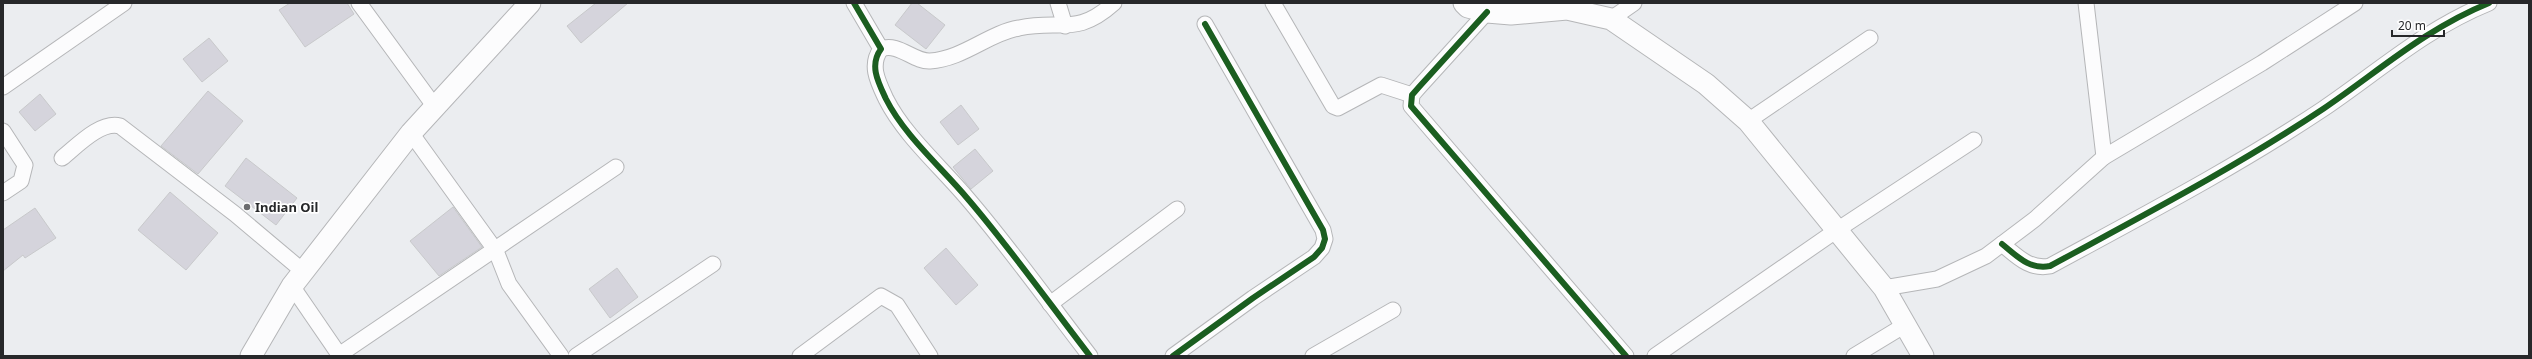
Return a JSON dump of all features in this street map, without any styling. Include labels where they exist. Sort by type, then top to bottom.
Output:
[{"type":"main road","points":[[251,356],[298,279],[411,133],[530,3]]},
{"type":"main road","points":[[1464,3],[1468,7],[1486,12],[1511,14],[1567,9],[1611,19],[1706,84],[1748,121],[1884,288],[1923,356]]},
{"type":"street","points":[[3,87],[124,3]]},
{"type":"street","points":[[359,3],[435,107]]},
{"type":"street","points":[[854,3],[881,49]]},
{"type":"street","points":[[1058,3],[1065,26]]},
{"type":"street","points":[[1087,355],[1050,304],[967,198],[915,140],[887,100],[874,68],[874,58],[881,49],[893,48],[928,61],[946,58],[1018,28],[1077,25],[1099,16],[1114,3]]},
{"type":"street","points":[[1273,3],[1333,106],[1338,108],[1345,105],[1381,85],[1412,96]]},
{"type":"street","points":[[1611,19],[1634,3]]},
{"type":"street","points":[[2086,3],[2104,158]]},
{"type":"street","points":[[1884,288],[1937,279],[1986,256],[2035,219],[2104,158],[2262,63],[2354,3]]},
{"type":"street","points":[[2002,244],[2027,264],[2039,268],[2050,266],[2215,176],[2323,109],[2429,32],[2453,18],[2488,3]]},
{"type":"street","points":[[1486,12],[1412,96],[1411,106],[1626,356]]},
{"type":"street","points":[[1173,356],[1253,298],[1304,265],[1322,248],[1325,239],[1323,230],[1205,24]]},
{"type":"street","points":[[1748,121],[1870,38]]},
{"type":"street","points":[[62,158],[101,128],[113,124],[120,126],[235,214],[298,279],[339,356],[496,251],[616,167]]},
{"type":"street","points":[[3,132],[25,165],[21,181],[3,193]]},
{"type":"street","points":[[411,133],[496,251],[509,284],[562,356]]},
{"type":"street","points":[[1655,356],[1837,230],[1974,140]]},
{"type":"street","points":[[1050,304],[1177,209]]},
{"type":"street","points":[[576,356],[713,264]]},
{"type":"street","points":[[800,356],[882,296],[897,306],[930,356]]},
{"type":"street","points":[[1314,356],[1393,310]]},
{"type":"street","points":[[1854,356],[1905,324]]},
{"type":"building","points":[[290,3],[347,3],[354,14],[305,47],[279,10]]},
{"type":"building","points":[[596,3],[628,3],[581,43],[567,26]]},
{"type":"building","points":[[912,3],[917,3],[945,25],[926,49],[895,25]]},
{"type":"building","points":[[209,38],[228,61],[202,82],[183,59]]},
{"type":"building","points":[[208,91],[243,121],[198,174],[161,146]]},
{"type":"building","points":[[40,94],[56,114],[35,131],[19,112]]},
{"type":"building","points":[[961,105],[979,129],[958,145],[940,122]]},
{"type":"building","points":[[975,149],[993,171],[971,189],[953,167]]},
{"type":"building","points":[[246,158],[297,198],[276,225],[225,186]]},
{"type":"building","points":[[170,192],[218,233],[186,270],[138,230]]},
{"type":"building","points":[[453,207],[482,247],[439,276],[410,241]]},
{"type":"building","points":[[35,208],[56,238],[25,258],[23,255],[3,271],[3,230]]},
{"type":"building","points":[[946,248],[978,285],[956,305],[924,268]]},
{"type":"building","points":[[617,268],[638,297],[610,318],[589,289]]},
{"type":"cycle path","points":[[854,3],[881,49],[877,55],[875,67],[876,74],[883,93],[894,112],[913,138],[957,186],[999,236],[1090,356]]},
{"type":"cycle path","points":[[2002,244],[2018,257],[2030,264],[2043,267],[2050,266],[2257,151],[2344,95],[2423,38],[2466,13],[2489,3]]},
{"type":"cycle path","points":[[1487,12],[1412,95],[1411,106],[1626,356]]},
{"type":"cycle path","points":[[1173,356],[1253,298],[1314,257],[1322,248],[1325,239],[1323,230],[1205,24]]},
{"type":"place","name":"Indian Oil","points":[[247,207]]}]
